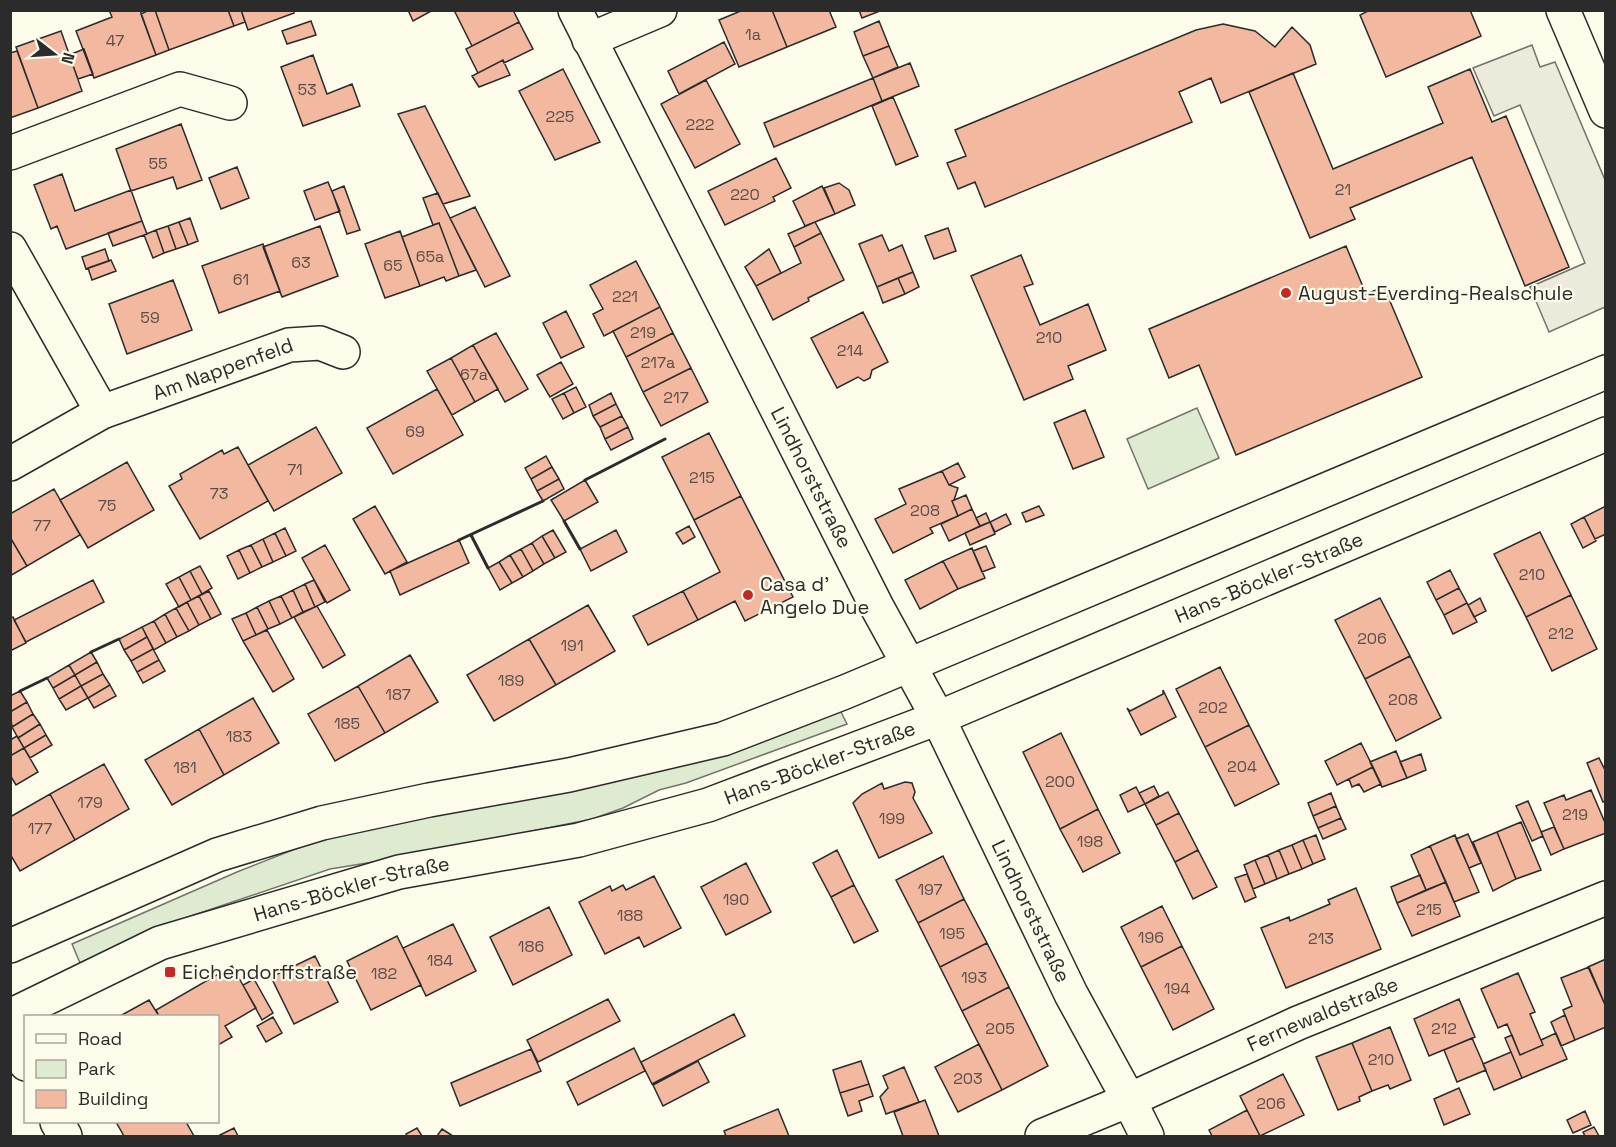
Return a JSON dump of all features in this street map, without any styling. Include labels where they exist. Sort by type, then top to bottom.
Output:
[{"type":"main road","name":"Lindhorststraße","points":[[574,10],[907,665],[938,718],[1071,994],[1147,1137]]},
{"type":"main road","points":[[589,40],[660,10]]},
{"type":"main road","points":[[1563,10],[1605,111]]},
{"type":"main road","points":[[10,153],[180,89],[230,103]]},
{"type":"main road","points":[[10,249],[102,412]]},
{"type":"main road","name":"Am Nappenfeld","points":[[10,464],[102,412],[289,345],[320,343],[344,352]]},
{"type":"main road","points":[[10,946],[203,861],[322,823],[429,800],[569,775],[723,739],[907,665],[1605,372]]},
{"type":"main road","name":"Hans-Böckler-Straße","points":[[10,1016],[160,944],[399,872],[579,840],[708,806],[938,718],[1605,434]]},
{"type":"main road","name":"Fernewaldstraße","points":[[1042,1137],[1298,1023],[1605,898]]},
{"type":"main road","points":[[10,1036],[24,1060]]},
{"type":"main road","points":[[58,1123],[65,1137]]},
{"type":"green space","points":[[1197,408],[1219,458],[1148,489],[1127,439]]},
{"type":"green space","points":[[838,706],[847,724],[686,783],[659,790],[623,808],[592,819],[404,857],[330,869],[188,917],[80,963],[72,944],[237,872],[318,840]]},
{"type":"shaded area","points":[[1532,45],[1540,67],[1555,62],[1605,180],[1605,307],[1549,332],[1530,287],[1585,263],[1520,105],[1494,116],[1473,68]]},
{"type":"building","points":[[109,10],[140,10],[156,55],[94,78],[76,31],[112,17]]},
{"type":"building","points":[[155,10],[169,50],[156,55],[141,14]]},
{"type":"building","points":[[155,10],[228,10],[234,26],[169,50]]},
{"type":"building","points":[[228,10],[241,10],[245,22],[234,26]]},
{"type":"building","points":[[241,10],[293,10],[294,13],[248,30]]},
{"type":"building","points":[[408,10],[433,10],[413,21]]},
{"type":"building","points":[[454,10],[513,10],[519,22],[472,46]]},
{"type":"building","points":[[743,10],[772,10],[787,47],[739,67],[719,20]]},
{"type":"building","points":[[772,10],[829,10],[836,27],[787,47]]},
{"type":"building","points":[[859,10],[880,10],[880,11],[862,18]]},
{"type":"building","points":[[1370,10],[1470,10],[1481,36],[1386,77],[1360,15]]},
{"type":"building","points":[[311,21],[316,35],[287,44],[282,31]]},
{"type":"building","points":[[879,21],[889,46],[863,56],[854,32]]},
{"type":"building","points":[[519,22],[533,49],[504,63],[503,60],[478,73],[466,49]]},
{"type":"building","points":[[1223,24],[1255,31],[1275,47],[1292,27],[1310,45],[1316,64],[1221,103],[1211,78],[1179,92],[1192,122],[985,207],[975,182],[958,189],[947,163],[966,156],[955,130],[1196,30]]},
{"type":"building","points":[[61,31],[82,91],[38,108],[16,47]]},
{"type":"building","points":[[724,42],[735,64],[679,94],[668,71]]},
{"type":"building","points":[[889,46],[898,67],[873,78],[863,56]]},
{"type":"building","points":[[84,49],[93,74],[78,79],[69,55]]},
{"type":"building","points":[[17,51],[38,108],[10,118],[10,53]]},
{"type":"building","points":[[313,55],[327,94],[352,84],[360,106],[303,126],[281,67]]},
{"type":"building","points":[[503,60],[510,75],[479,87],[472,76]]},
{"type":"building","points":[[910,63],[919,86],[882,101],[873,78]]},
{"type":"building","points":[[563,69],[600,142],[555,160],[519,91]]},
{"type":"building","points":[[1470,69],[1492,122],[1506,116],[1569,267],[1525,286],[1472,157],[1350,208],[1355,219],[1310,238],[1249,92],[1293,73],[1333,169],[1443,123],[1428,87]]},
{"type":"building","points":[[873,78],[882,101],[774,147],[764,123]]},
{"type":"building","points":[[706,80],[740,144],[695,168],[661,104]]},
{"type":"building","points":[[893,97],[918,156],[896,165],[872,106]]},
{"type":"building","points":[[425,106],[470,196],[443,204],[398,114]]},
{"type":"building","points":[[181,124],[202,180],[177,189],[173,177],[131,191],[116,149]]},
{"type":"building","points":[[776,158],[791,188],[773,197],[775,201],[725,225],[708,191]]},
{"type":"building","points":[[237,167],[249,198],[221,209],[209,178]]},
{"type":"building","points":[[62,174],[75,211],[131,190],[142,221],[66,249],[57,226],[51,229],[34,185]]},
{"type":"building","points":[[328,182],[340,211],[315,220],[304,191]]},
{"type":"building","points":[[839,183],[849,190],[855,205],[835,214],[824,188]]},
{"type":"building","points":[[344,186],[360,230],[347,234],[332,191]]},
{"type":"building","points":[[822,186],[835,214],[805,226],[793,201]]},
{"type":"building","points":[[438,193],[476,270],[459,276],[439,223],[433,225],[423,198]]},
{"type":"building","points":[[475,207],[510,276],[485,287],[450,218]]},
{"type":"building","points":[[190,218],[198,241],[188,245],[179,222]]},
{"type":"building","points":[[142,221],[147,234],[113,246],[108,233]]},
{"type":"building","points":[[179,222],[188,245],[176,249],[168,226]]},
{"type":"building","points":[[815,222],[821,233],[794,247],[788,234]]},
{"type":"building","points":[[439,223],[459,276],[446,281],[444,277],[420,286],[402,237]]},
{"type":"building","points":[[168,226],[176,249],[164,253],[156,230]]},
{"type":"building","points":[[320,226],[338,276],[282,297],[263,247]]},
{"type":"building","points":[[948,228],[956,251],[934,259],[925,236]]},
{"type":"building","points":[[156,230],[164,253],[153,258],[144,235]]},
{"type":"building","points":[[400,231],[420,286],[385,298],[365,244]]},
{"type":"building","points":[[821,233],[844,280],[808,298],[809,301],[773,320],[756,286],[801,263],[794,247]]},
{"type":"building","points":[[882,235],[889,251],[902,245],[913,272],[877,287],[859,244]]},
{"type":"building","points":[[263,244],[280,291],[219,313],[202,266]]},
{"type":"building","points":[[1346,246],[1366,294],[1384,287],[1422,377],[1236,455],[1199,365],[1169,378],[1149,329]]},
{"type":"building","points":[[105,249],[109,261],[86,269],[82,257]]},
{"type":"building","points":[[769,249],[781,273],[756,286],[745,267]]},
{"type":"building","points":[[1021,255],[1033,284],[1024,287],[1040,325],[1088,304],[1106,350],[1068,366],[1073,379],[1024,400],[971,276]]},
{"type":"building","points":[[111,260],[116,271],[92,280],[88,268]]},
{"type":"building","points":[[636,261],[660,307],[604,336],[593,314],[603,309],[590,285]]},
{"type":"building","points":[[913,272],[919,287],[905,294],[898,278]]},
{"type":"building","points":[[898,278],[905,294],[883,303],[877,287]]},
{"type":"building","points":[[173,280],[192,330],[127,354],[109,304]]},
{"type":"building","points":[[660,307],[673,333],[626,357],[613,331]]},
{"type":"building","points":[[566,311],[584,347],[561,358],[543,323]]},
{"type":"building","points":[[863,312],[888,362],[872,370],[870,378],[864,381],[858,377],[837,388],[811,338]]},
{"type":"building","points":[[496,333],[528,389],[505,402],[473,345]]},
{"type":"building","points":[[673,333],[691,368],[643,392],[626,357]]},
{"type":"building","points":[[473,345],[498,389],[475,402],[451,358]]},
{"type":"building","points":[[451,358],[475,402],[452,415],[427,371]]},
{"type":"building","points":[[561,362],[573,384],[550,397],[537,375]]},
{"type":"building","points":[[691,368],[708,402],[661,426],[643,392]]},
{"type":"building","points":[[576,387],[586,407],[574,413],[564,393]]},
{"type":"building","points":[[437,389],[463,435],[393,474],[367,428]]},
{"type":"building","points":[[564,393],[574,413],[563,419],[552,399]]},
{"type":"building","points":[[611,393],[616,404],[593,416],[589,405]]},
{"type":"building","points":[[616,404],[622,416],[600,427],[593,416]]},
{"type":"building","points":[[1085,410],[1104,457],[1073,469],[1054,423]]},
{"type":"building","points":[[622,416],[628,427],[605,439],[600,427]]},
{"type":"building","points":[[316,427],[342,473],[274,511],[248,465]]},
{"type":"building","points":[[628,427],[633,439],[611,450],[605,439]]},
{"type":"building","points":[[709,433],[741,496],[694,520],[662,457]]},
{"type":"building","points":[[238,447],[268,501],[200,539],[169,486],[182,479],[180,474],[222,450],[224,454]]},
{"type":"building","points":[[546,456],[552,467],[531,479],[525,468]]},
{"type":"building","points":[[127,462],[154,510],[88,548],[60,500]]},
{"type":"building","points":[[958,463],[965,477],[949,485],[942,471]]},
{"type":"building","points":[[552,467],[559,479],[537,491],[531,479]]},
{"type":"building","points":[[942,471],[949,485],[958,488],[952,501],[958,516],[930,528],[933,533],[893,553],[875,519],[906,504],[899,489]]},
{"type":"building","points":[[559,479],[564,489],[543,501],[537,491]]},
{"type":"building","points":[[585,480],[598,502],[564,521],[551,500]]},
{"type":"building","points":[[54,489],[80,535],[27,566],[10,537],[10,514]]},
{"type":"building","points":[[966,495],[972,509],[958,516],[952,501]]},
{"type":"building","points":[[741,496],[793,597],[745,621],[735,601],[698,620],[683,591],[720,572],[694,520]]},
{"type":"building","points":[[375,506],[407,562],[385,574],[353,519]]},
{"type":"building","points":[[1039,506],[1044,515],[1026,522],[1022,513]]},
{"type":"building","points":[[1606,506],[1606,534],[1595,539],[1584,517]]},
{"type":"building","points":[[972,509],[980,526],[949,541],[941,524]]},
{"type":"building","points":[[986,513],[990,522],[980,526],[976,518]]},
{"type":"building","points":[[1006,514],[1011,524],[995,532],[990,522]]},
{"type":"building","points":[[1584,517],[1596,541],[1583,548],[1571,524]]},
{"type":"building","points":[[990,522],[995,534],[970,545],[965,533]]},
{"type":"building","points":[[689,526],[695,537],[683,544],[676,533]]},
{"type":"building","points":[[285,528],[296,551],[286,556],[275,533]]},
{"type":"building","points":[[553,530],[566,552],[555,558],[542,536]]},
{"type":"building","points":[[616,530],[627,552],[591,571],[580,549]]},
{"type":"building","points":[[1540,532],[1571,595],[1526,617],[1494,554]]},
{"type":"building","points":[[275,533],[286,556],[273,562],[263,539]]},
{"type":"building","points":[[542,536],[555,558],[544,564],[532,543]]},
{"type":"building","points":[[10,537],[27,566],[10,576]]},
{"type":"building","points":[[263,539],[273,562],[262,567],[251,545]]},
{"type":"building","points":[[459,540],[469,563],[400,595],[390,571]]},
{"type":"building","points":[[532,543],[544,564],[533,571],[521,549]]},
{"type":"building","points":[[251,545],[262,567],[250,573],[239,550]]},
{"type":"building","points":[[325,545],[350,590],[327,603],[302,558]]},
{"type":"building","points":[[986,546],[995,567],[982,572],[973,551]]},
{"type":"building","points":[[972,548],[985,578],[958,589],[943,561]]},
{"type":"building","points":[[521,549],[533,571],[523,577],[510,555]]},
{"type":"building","points":[[239,550],[250,573],[238,579],[227,556]]},
{"type":"building","points":[[510,555],[523,577],[512,583],[499,562]]},
{"type":"building","points":[[943,561],[958,589],[920,609],[905,580]]},
{"type":"building","points":[[499,562],[512,583],[500,590],[488,568]]},
{"type":"building","points":[[200,566],[212,588],[202,594],[190,571]]},
{"type":"building","points":[[1450,570],[1459,588],[1436,600],[1427,582]]},
{"type":"building","points":[[190,571],[202,594],[191,600],[179,577]]},
{"type":"building","points":[[179,577],[191,600],[179,607],[166,584]]},
{"type":"building","points":[[93,580],[104,602],[26,642],[14,620]]},
{"type":"building","points":[[314,580],[325,602],[315,607],[305,584]]},
{"type":"building","points":[[305,584],[315,607],[303,612],[293,590]]},
{"type":"building","points":[[1459,588],[1467,603],[1444,615],[1436,600]]},
{"type":"building","points":[[293,590],[303,612],[292,618],[281,596]]},
{"type":"building","points":[[209,591],[221,614],[211,619],[199,596]]},
{"type":"building","points":[[683,591],[698,620],[648,645],[633,616]]},
{"type":"building","points":[[1571,595],[1597,649],[1552,671],[1526,617]]},
{"type":"building","points":[[199,596],[211,619],[199,625],[187,602]]},
{"type":"building","points":[[281,596],[292,618],[280,624],[269,601]]},
{"type":"building","points":[[1380,598],[1410,656],[1365,679],[1335,620]]},
{"type":"building","points":[[1480,598],[1486,611],[1474,617],[1468,605]]},
{"type":"building","points":[[269,601],[280,624],[268,629],[257,607]]},
{"type":"building","points":[[187,602],[199,625],[189,631],[176,608]]},
{"type":"building","points":[[1467,603],[1477,622],[1453,634],[1444,615]]},
{"type":"building","points":[[588,605],[615,651],[556,685],[529,639]]},
{"type":"building","points":[[317,606],[345,655],[323,668],[294,617]]},
{"type":"building","points":[[257,607],[268,629],[256,635],[246,613]]},
{"type":"building","points":[[176,608],[189,631],[177,637],[165,614]]},
{"type":"building","points":[[246,613],[256,635],[243,641],[232,619]]},
{"type":"building","points":[[165,614],[177,637],[166,643],[154,621]]},
{"type":"building","points":[[13,617],[26,643],[10,651],[10,619]]},
{"type":"building","points":[[154,621],[166,643],[154,650],[142,627]]},
{"type":"building","points":[[142,627],[147,637],[124,650],[119,639]]},
{"type":"building","points":[[267,630],[294,679],[273,692],[243,641]]},
{"type":"building","points":[[147,637],[153,649],[131,661],[124,650]]},
{"type":"building","points":[[529,639],[556,685],[494,721],[467,675]]},
{"type":"building","points":[[153,649],[159,660],[137,672],[131,661]]},
{"type":"building","points":[[91,652],[97,662],[75,675],[69,665]]},
{"type":"building","points":[[410,655],[438,702],[385,733],[358,686]]},
{"type":"building","points":[[1410,656],[1441,718],[1396,741],[1365,679]]},
{"type":"building","points":[[159,660],[165,671],[143,683],[137,672]]},
{"type":"building","points":[[97,662],[103,674],[81,686],[75,675]]},
{"type":"building","points":[[69,665],[75,675],[53,688],[47,678]]},
{"type":"building","points":[[1220,667],[1249,725],[1205,747],[1176,689]]},
{"type":"building","points":[[103,674],[110,685],[88,698],[81,686]]},
{"type":"building","points":[[75,675],[81,686],[59,699],[53,688]]},
{"type":"building","points":[[110,685],[116,696],[94,708],[88,698]]},
{"type":"building","points":[[81,686],[88,698],[66,710],[59,699]]},
{"type":"building","points":[[358,686],[385,733],[335,761],[308,714]]},
{"type":"building","points":[[1163,690],[1176,717],[1141,735],[1127,708],[1130,711],[1163,694]]},
{"type":"building","points":[[20,691],[27,702],[10,712],[10,696]]},
{"type":"building","points":[[253,698],[279,743],[224,775],[199,729]]},
{"type":"building","points":[[27,702],[33,714],[12,727],[10,712]]},
{"type":"building","points":[[33,714],[40,724],[18,738],[12,727]]},
{"type":"building","points":[[40,724],[46,735],[24,748],[18,738]]},
{"type":"building","points":[[1249,725],[1279,784],[1235,806],[1205,747]]},
{"type":"building","points":[[199,729],[224,775],[172,805],[145,760]]},
{"type":"building","points":[[1061,733],[1098,809],[1060,829],[1023,752]]},
{"type":"building","points":[[46,735],[52,745],[30,758],[24,748]]},
{"type":"building","points":[[17,736],[24,748],[10,756],[10,740]]},
{"type":"building","points":[[1361,743],[1373,767],[1337,785],[1325,761]]},
{"type":"building","points":[[24,748],[38,772],[16,785],[10,775],[10,756]]},
{"type":"building","points":[[1396,751],[1407,778],[1382,787],[1370,762]]},
{"type":"building","points":[[1421,754],[1426,770],[1407,778],[1400,762]]},
{"type":"building","points":[[1599,758],[1606,772],[1606,801],[1603,802],[1587,763]]},
{"type":"building","points":[[104,764],[129,809],[75,840],[50,794]]},
{"type":"building","points":[[1373,767],[1381,784],[1364,792],[1359,784],[1352,787],[1349,779]]},
{"type":"building","points":[[905,782],[912,783],[915,792],[913,798],[932,833],[879,858],[853,803],[862,794],[882,783],[884,789]]},
{"type":"building","points":[[1154,786],[1159,796],[1145,804],[1139,793]]},
{"type":"building","points":[[1136,787],[1145,804],[1128,812],[1120,795]]},
{"type":"building","points":[[1591,790],[1606,825],[1606,833],[1564,849],[1544,803],[1564,795],[1566,800]]},
{"type":"building","points":[[1168,792],[1179,813],[1156,825],[1145,804]]},
{"type":"building","points":[[1331,793],[1336,806],[1313,816],[1308,803]]},
{"type":"building","points":[[50,794],[75,840],[20,871],[10,854],[10,817]]},
{"type":"building","points":[[1528,801],[1543,836],[1532,841],[1516,806]]},
{"type":"building","points":[[1336,806],[1341,818],[1318,828],[1313,816]]},
{"type":"building","points":[[1098,809],[1120,853],[1083,872],[1060,829]]},
{"type":"building","points":[[1179,813],[1198,850],[1175,862],[1156,825]]},
{"type":"building","points":[[1341,818],[1346,829],[1323,839],[1318,828]]},
{"type":"building","points":[[1521,822],[1541,870],[1516,879],[1497,832]]},
{"type":"building","points":[[1554,827],[1564,849],[1551,855],[1541,832]]},
{"type":"building","points":[[1497,832],[1516,879],[1493,891],[1473,842]]},
{"type":"building","points":[[1468,834],[1481,863],[1469,868],[1456,839]]},
{"type":"building","points":[[1316,835],[1325,859],[1313,864],[1303,840]]},
{"type":"building","points":[[1455,835],[1479,892],[1454,902],[1430,846]]},
{"type":"building","points":[[1303,840],[1313,864],[1302,869],[1292,845]]},
{"type":"building","points":[[1292,845],[1302,869],[1289,874],[1279,850]]},
{"type":"building","points":[[1430,846],[1446,882],[1426,890],[1411,855]]},
{"type":"building","points":[[837,850],[854,885],[831,897],[813,863]]},
{"type":"building","points":[[1198,850],[1217,887],[1193,899],[1175,862]]},
{"type":"building","points":[[1279,850],[1289,874],[1277,879],[1268,855]]},
{"type":"building","points":[[1268,855],[1277,879],[1265,884],[1255,860]]},
{"type":"building","points":[[943,856],[964,899],[918,923],[896,880]]},
{"type":"building","points":[[1255,860],[1265,884],[1253,889],[1244,865]]},
{"type":"building","points":[[746,863],[771,912],[726,935],[701,887]]},
{"type":"building","points":[[1247,874],[1256,897],[1245,902],[1235,878]]},
{"type":"building","points":[[1420,875],[1426,890],[1397,903],[1391,887]]},
{"type":"building","points":[[654,876],[681,928],[644,947],[639,937],[605,954],[579,902],[610,886],[612,891],[623,885],[626,890]]},
{"type":"building","points":[[1446,882],[1460,916],[1412,936],[1397,903]]},
{"type":"building","points":[[854,885],[878,931],[854,943],[831,897]]},
{"type":"building","points":[[1356,888],[1381,949],[1286,988],[1261,928],[1289,917],[1290,921],[1330,904],[1328,900]]},
{"type":"building","points":[[964,899],[987,943],[940,967],[918,923]]},
{"type":"building","points":[[1162,906],[1182,946],[1141,967],[1121,927]]},
{"type":"building","points":[[549,907],[572,955],[513,985],[490,937]]},
{"type":"building","points":[[453,924],[476,971],[426,996],[403,948]]},
{"type":"building","points":[[397,936],[421,985],[371,1010],[347,961]]},
{"type":"building","points":[[987,943],[1009,987],[962,1011],[940,967]]},
{"type":"building","points":[[1182,946],[1214,1009],[1173,1030],[1141,967]]},
{"type":"building","points":[[315,956],[338,1002],[294,1024],[271,977]]},
{"type":"building","points":[[1606,959],[1606,1007],[1588,967]]},
{"type":"building","points":[[232,966],[256,1008],[225,1026],[232,1037],[219,1044],[219,1015],[158,1015],[156,1010]]},
{"type":"building","points":[[1589,967],[1606,1007],[1606,1027],[1575,1040],[1563,1010],[1572,1006],[1561,978]]},
{"type":"building","points":[[1518,973],[1535,1012],[1530,1014],[1543,1045],[1520,1055],[1507,1024],[1498,1028],[1481,989]]},
{"type":"building","points":[[254,979],[273,1013],[262,1020],[243,985]]},
{"type":"building","points":[[1009,987],[1048,1066],[1002,1090],[962,1011]]},
{"type":"building","points":[[608,999],[620,1021],[538,1062],[527,1040]]},
{"type":"building","points":[[1459,999],[1475,1037],[1429,1056],[1414,1019]]},
{"type":"building","points":[[149,1000],[158,1015],[122,1015]]},
{"type":"building","points":[[734,1014],[745,1036],[652,1084],[641,1062]]},
{"type":"building","points":[[1565,1015],[1575,1040],[1561,1046],[1551,1022]]},
{"type":"building","points":[[273,1017],[282,1033],[266,1042],[257,1026]]},
{"type":"building","points":[[1390,1027],[1411,1080],[1390,1089],[1388,1085],[1372,1091],[1352,1043]]},
{"type":"building","points":[[1556,1033],[1567,1059],[1522,1078],[1505,1038],[1512,1035],[1520,1055],[1543,1045],[1541,1040]]},
{"type":"building","points":[[1472,1038],[1486,1070],[1457,1082],[1444,1050]]},
{"type":"building","points":[[1352,1043],[1372,1091],[1359,1097],[1360,1101],[1338,1110],[1316,1057]]},
{"type":"building","points":[[979,1044],[1002,1090],[958,1112],[935,1067]]},
{"type":"building","points":[[634,1048],[645,1071],[578,1105],[567,1082]]},
{"type":"building","points":[[531,1049],[541,1071],[460,1106],[451,1083]]},
{"type":"building","points":[[1511,1052],[1522,1078],[1494,1090],[1483,1064]]},
{"type":"building","points":[[698,1061],[709,1082],[663,1106],[653,1085]]},
{"type":"building","points":[[861,1061],[869,1084],[840,1093],[833,1070]]},
{"type":"building","points":[[904,1067],[919,1102],[886,1114],[880,1097],[888,1088],[883,1076]]},
{"type":"building","points":[[1283,1074],[1304,1115],[1260,1136],[1240,1096]]},
{"type":"building","points":[[869,1084],[873,1096],[859,1101],[862,1111],[848,1116],[840,1093]]},
{"type":"building","points":[[1459,1088],[1470,1114],[1444,1125],[1434,1099]]},
{"type":"building","points":[[925,1100],[939,1136],[903,1136],[894,1112]]},
{"type":"building","points":[[778,1109],[789,1136],[726,1136],[724,1131]]},
{"type":"building","points":[[1247,1110],[1260,1136],[1212,1136],[1209,1130]]},
{"type":"building","points":[[1585,1111],[1591,1125],[1573,1133],[1567,1120]]},
{"type":"building","points":[[117,1123],[187,1123],[194,1136],[124,1136]]},
{"type":"building","points":[[1594,1127],[1599,1136],[1585,1136],[1583,1132]]},
{"type":"building","points":[[234,1128],[238,1136],[218,1136]]},
{"type":"building","points":[[417,1128],[422,1136],[407,1136],[406,1134]]},
{"type":"building","points":[[442,1129],[453,1136],[437,1136]]},
{"type":"wall","points":[[585,480],[665,439]]},
{"type":"wall","points":[[459,540],[543,501]]},
{"type":"wall","points":[[564,521],[580,549]]},
{"type":"wall","points":[[471,535],[488,568]]},
{"type":"wall","points":[[91,652],[119,639]]},
{"type":"wall","points":[[20,691],[47,678]]},
{"type":"place","name":"August-Everding-Realschule","points":[[1286,293]]},
{"type":"place","name":"Casa d' Angelo Due","points":[[748,595]]},
{"type":"place","name":"Eichendorffstraße","points":[[170,972]]}]
